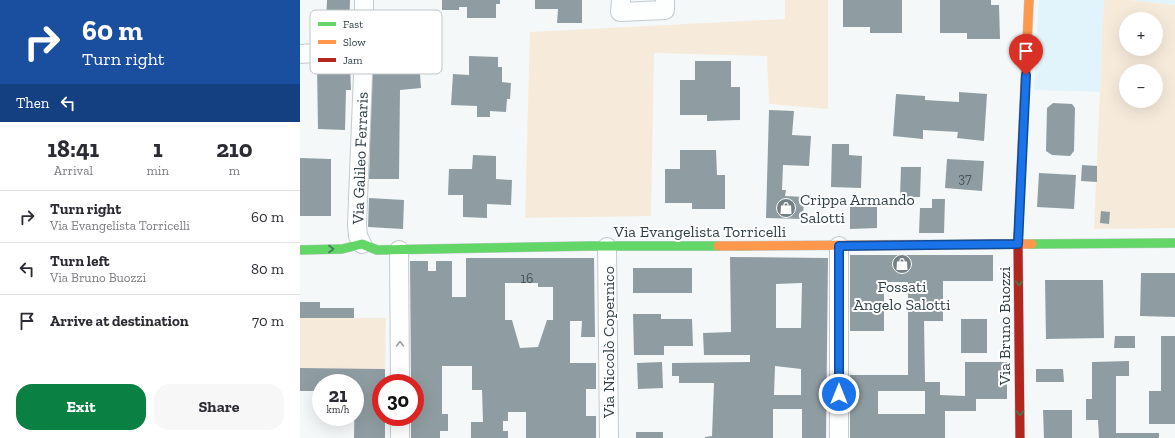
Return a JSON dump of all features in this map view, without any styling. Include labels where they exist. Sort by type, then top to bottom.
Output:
[{"type":"street","points":[[621,0],[620,12],[665,10],[665,0]]},
{"type":"street","name":"Via Bruno Buozzi","points":[[1020,438],[1018,244],[1029,0]]},
{"type":"street","points":[[300,54],[310,53]]},
{"type":"street","name":"Via Galileo Ferraris","points":[[362,244],[358,236],[357,224],[363,74]]},
{"type":"street","name":"Via Evangelista Torricelli","points":[[362,244],[378,250],[399,250],[590,246],[839,246],[1175,243]]},
{"type":"street","points":[[300,250],[342,249],[362,244]]},
{"type":"street","points":[[839,246],[839,438]]},
{"type":"street","name":"Via Niccolò Copernico","points":[[607,247],[609,438]]},
{"type":"street","points":[[399,250],[400,374]]},
{"type":"street","points":[[400,426],[400,438]]},
{"type":"shaded area","points":[[785,0],[828,0],[828,109],[769,104],[767,56],[654,53],[651,216],[525,218],[530,32],[785,19]]},
{"type":"shaded area","points":[[1039,0],[1104,0],[1101,92],[1034,90]]},
{"type":"shaded area","points":[[1104,0],[1129,0],[1175,5],[1175,228],[1094,229]]},
{"type":"shaded area","points":[[1129,0],[1175,0],[1175,5]]},
{"type":"shaded area","points":[[300,318],[386,318],[385,369],[300,368]]},
{"type":"building","points":[[327,0],[350,0],[350,10],[327,10]]},
{"type":"building","points":[[442,0],[500,0],[500,4],[496,4],[496,18],[467,18],[467,7],[459,7],[459,10],[442,10]]},
{"type":"building","points":[[535,0],[582,0],[582,23],[557,23],[558,9],[535,9]]},
{"type":"building","points":[[843,0],[902,0],[902,33],[870,33],[870,27],[843,27]]},
{"type":"building","points":[[940,0],[991,0],[991,5],[999,5],[1000,39],[967,39],[967,33],[940,33]]},
{"type":"building","points":[[469,56],[498,57],[498,67],[502,67],[502,82],[511,83],[510,99],[507,99],[506,112],[490,111],[490,117],[477,117],[477,106],[451,105],[453,74],[469,75]]},
{"type":"building","points":[[695,61],[731,61],[731,87],[740,87],[740,120],[707,121],[707,115],[680,115],[680,80],[695,80]]},
{"type":"building","points":[[317,74],[350,74],[351,90],[346,90],[345,130],[318,129]]},
{"type":"building","points":[[372,74],[420,74],[421,88],[400,90],[399,179],[369,179]]},
{"type":"building","points":[[959,92],[987,94],[984,141],[957,138],[958,132],[923,130],[923,139],[893,136],[896,94],[925,96],[925,100],[959,102]]},
{"type":"building","points":[[1053,103],[1072,104],[1075,108],[1074,151],[1070,156],[1052,155],[1046,151],[1047,108]]},
{"type":"building","points":[[769,110],[794,111],[792,135],[811,136],[809,166],[783,165],[782,190],[786,190],[785,196],[804,197],[803,219],[766,218]]},
{"type":"building","points":[[832,144],[849,144],[849,155],[862,156],[861,188],[831,187]]},
{"type":"building","points":[[680,150],[716,150],[717,175],[725,175],[725,209],[692,209],[692,203],[665,203],[665,169],[680,169]]},
{"type":"building","points":[[473,155],[496,156],[496,179],[512,180],[511,205],[487,204],[487,218],[463,217],[463,195],[448,195],[449,169],[472,169]]},
{"type":"building","points":[[300,158],[331,159],[331,216],[300,216]]},
{"type":"building","points":[[947,159],[984,161],[982,191],[945,188]]},
{"type":"building","points":[[1082,165],[1097,166],[1097,182],[1081,181]]},
{"type":"building","points":[[901,167],[921,167],[920,197],[900,197]]},
{"type":"building","points":[[1039,173],[1076,175],[1074,209],[1037,207]]},
{"type":"building","points":[[369,198],[404,200],[403,229],[368,227]]},
{"type":"building","points":[[932,199],[945,199],[944,233],[919,233],[920,208],[932,208]]},
{"type":"building","points":[[850,202],[877,202],[877,228],[850,229]]},
{"type":"building","points":[[1101,211],[1110,212],[1109,224],[1100,223]]},
{"type":"building","points":[[850,255],[993,255],[993,281],[943,281],[943,321],[924,321],[925,382],[940,382],[940,395],[965,396],[965,362],[1007,362],[1007,399],[976,399],[976,411],[945,411],[945,438],[850,438],[850,375],[908,375],[908,282],[884,282],[884,331],[850,331]],"holes":[[[878,391],[925,391],[925,414],[878,414]]]},
{"type":"building","points":[[730,257],[828,258],[826,438],[802,438],[802,409],[773,409],[773,438],[705,438],[712,436],[714,383],[679,383],[679,376],[672,376],[672,363],[750,362],[750,355],[704,355],[703,333],[731,332]],"holes":[[[802,283],[801,328],[776,328],[776,284]],[[775,366],[801,369],[801,395],[774,395]]]},
{"type":"building","points":[[466,258],[594,258],[595,337],[581,337],[582,321],[570,321],[570,363],[596,363],[596,389],[586,389],[586,416],[596,416],[596,438],[526,438],[526,412],[508,412],[508,421],[503,421],[503,431],[508,431],[508,438],[471,438],[471,422],[483,422],[482,390],[472,390],[472,366],[442,366],[442,414],[448,414],[448,431],[440,431],[440,438],[411,438],[411,426],[424,426],[424,374],[411,374],[410,261],[428,261],[428,271],[436,271],[436,261],[452,261],[452,297],[466,297]],"holes":[[[505,283],[538,283],[538,287],[553,287],[553,320],[547,320],[538,347],[520,348],[512,320],[505,320]]]},
{"type":"building","points":[[633,268],[692,268],[692,293],[633,293]]},
{"type":"building","points":[[1141,273],[1175,273],[1175,317],[1140,316]]},
{"type":"building","points":[[1045,280],[1103,280],[1104,338],[1046,339]]},
{"type":"building","points":[[300,302],[320,302],[320,308],[354,308],[354,318],[300,318]]},
{"type":"building","points":[[633,314],[661,314],[661,319],[692,319],[693,346],[664,346],[664,355],[634,355]]},
{"type":"building","points":[[961,319],[987,319],[987,353],[961,353]]},
{"type":"building","points":[[1115,336],[1135,336],[1135,348],[1114,348]]},
{"type":"building","points":[[1161,336],[1175,336],[1175,424],[1149,424],[1149,391],[1161,391]]},
{"type":"building","points":[[1129,361],[1129,376],[1116,376],[1116,433],[1159,433],[1159,438],[1099,438],[1098,420],[1086,420],[1086,399],[1092,399],[1092,362]]},
{"type":"building","points":[[662,362],[663,388],[638,389],[637,363]]},
{"type":"building","points":[[300,368],[385,369],[385,374],[372,374],[372,426],[385,426],[385,438],[354,438],[354,426],[364,426],[364,374],[312,374],[312,391],[300,391]]},
{"type":"building","points":[[1036,369],[1063,369],[1064,382],[1036,382]]},
{"type":"building","points":[[1043,410],[1072,410],[1072,438],[1044,438]]},
{"type":"building","points":[[636,432],[663,432],[663,438],[636,438]]},
{"type":"traffic: fast","points":[[1032,244],[1175,243]]},
{"type":"traffic: fast","points":[[300,250],[342,249],[362,244],[377,250],[590,246],[718,246]]},
{"type":"traffic: slow","points":[[1019,216],[1029,0]]},
{"type":"traffic: slow","points":[[718,246],[1032,244]]},
{"type":"traffic: jam","points":[[1019,216],[1020,438]]},
{"type":"place","name":"Crippa Armando Salotti","points":[[786,208]]},
{"type":"place","name":"Fossati Angelo Salotti","points":[[902,264]]},
{"type":"route","points":[[839,394],[839,246],[1018,244],[1026,75]]}]
